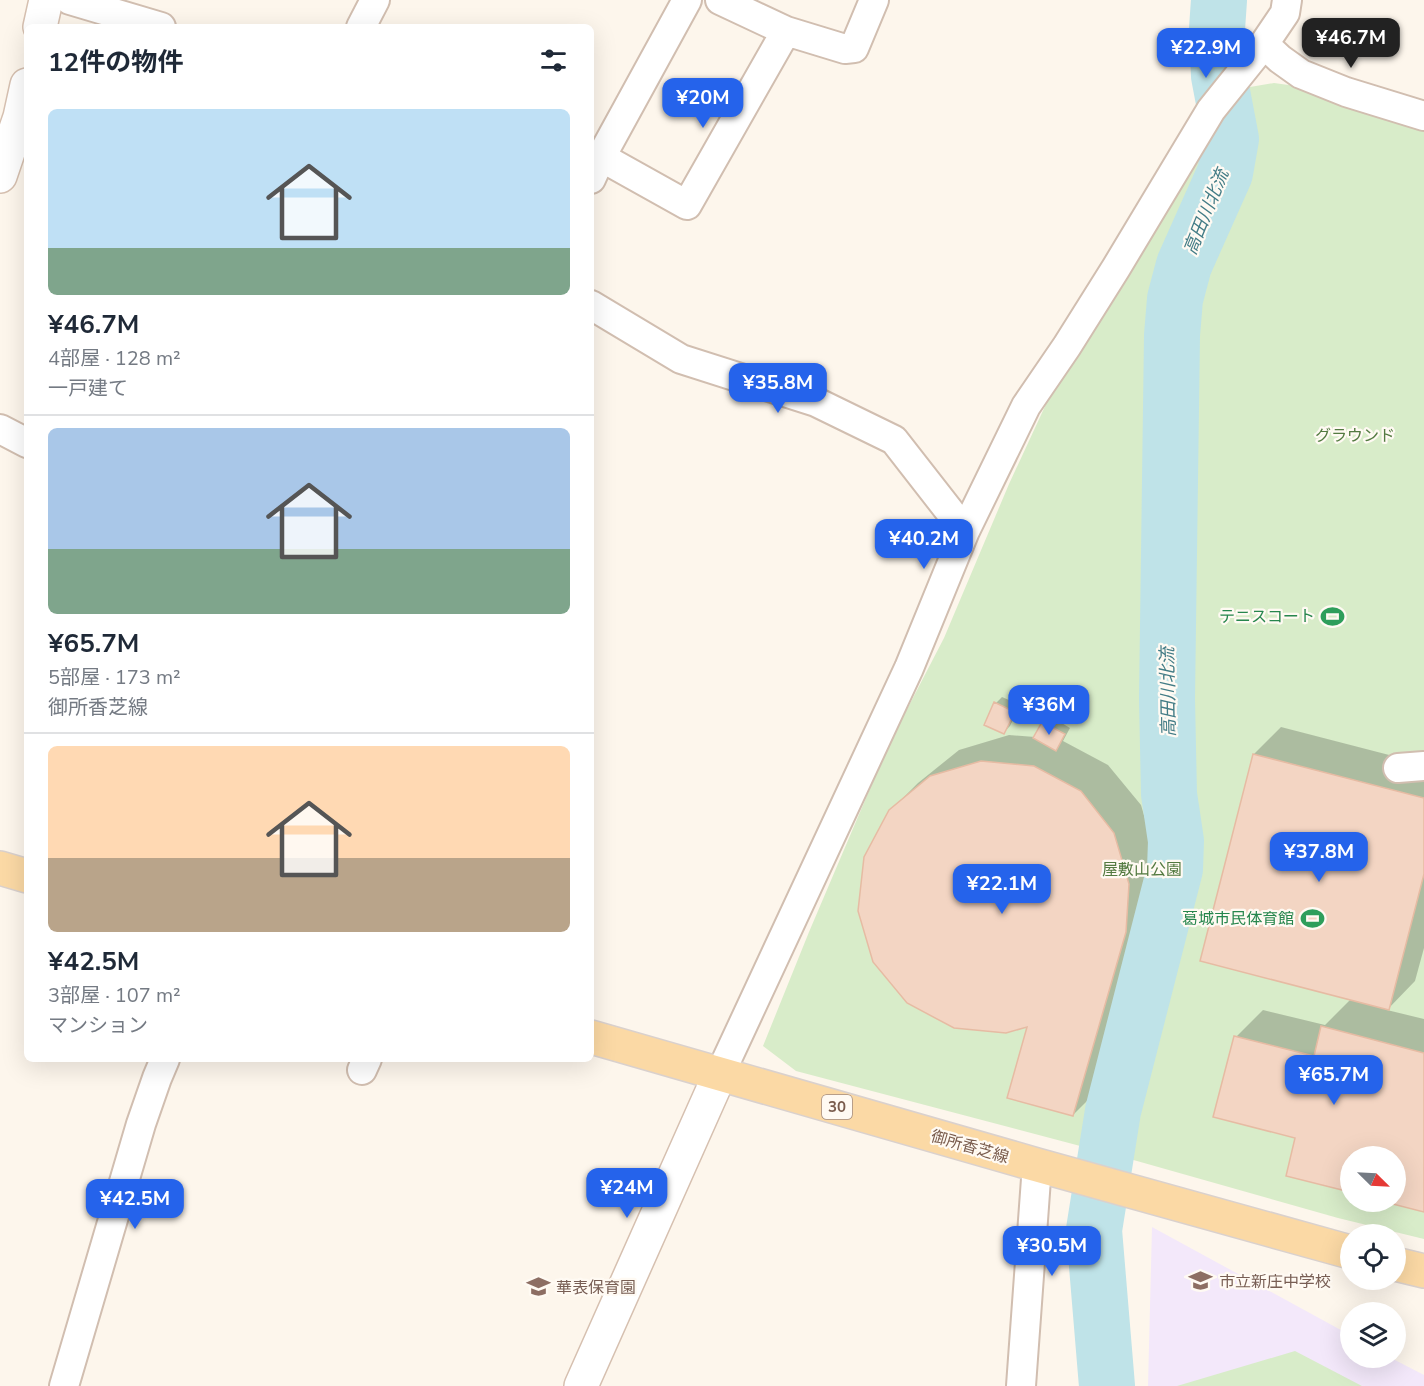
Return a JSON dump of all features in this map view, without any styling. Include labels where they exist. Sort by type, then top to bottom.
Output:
[{"type":"main road","points":[[0,868],[24,875]]},
{"type":"main road","name":"御所香芝線","points":[[594,1038],[1340,1249]]},
{"type":"main road","points":[[1406,1267],[1424,1271]]},
{"type":"street","points":[[41,24],[46,0]]},
{"type":"street","points":[[70,0],[151,24]]},
{"type":"street","points":[[363,24],[375,0]]},
{"type":"street","points":[[687,0],[596,168],[687,205],[786,31]]},
{"type":"street","points":[[720,0],[786,31],[845,49],[854,48],[874,0]]},
{"type":"street","points":[[581,1386],[720,1074],[909,668],[965,531],[1026,406],[1092,307],[1211,110],[1264,44],[1285,13],[1287,0]]},
{"type":"street","points":[[1264,44],[1301,74],[1346,92],[1424,116]]},
{"type":"street","points":[[0,176],[24,99]]},
{"type":"street","points":[[594,307],[681,359],[816,402],[894,440],[965,531]]},
{"type":"street","points":[[0,429],[24,441]]},
{"type":"street","points":[[64,1386],[141,1124],[164,1062]]},
{"type":"street","points":[[1021,1386],[1037,1165]]},
{"type":"shaded area","name":"市立新庄中学校","points":[[1152,1227],[1340,1330],[1340,1368],[1406,1368],[1406,1366],[1424,1375],[1424,1386],[1148,1386]]},
{"type":"green space","name":"屋敷山公園","points":[[1238,76],[1250,87],[1274,83],[1303,87],[1424,124],[1424,1239],[1406,1235],[1406,1224],[1363,1224],[1338,1218],[1137,1161],[796,1071],[763,1046],[889,744],[944,638],[1009,484],[1053,389]]},
{"type":"green space","points":[[1295,1351],[1362,1386],[1177,1386]]},
{"type":"building","points":[[994,702],[1015,712],[1004,734],[984,725]]},
{"type":"building","points":[[1042,722],[1065,734],[1056,751],[1033,738]]},
{"type":"building","name":"葛城市民体育館","points":[[1253,754],[1424,798],[1424,874],[1389,1010],[1200,961]]},
{"type":"building","points":[[981,761],[1034,766],[1081,791],[1114,833],[1129,884],[1126,932],[1073,1116],[1007,1098],[1027,1027],[1006,1033],[954,1028],[907,1003],[873,962],[858,911],[864,857],[889,810],[930,776]]},
{"type":"building","points":[[1321,1026],[1424,1053],[1424,1212],[1406,1207],[1406,1146],[1340,1146],[1340,1190],[1286,1176],[1295,1138],[1213,1117],[1234,1036],[1314,1056]]},
{"type":"waterway","name":"高田川北流","points":[[1107,1386],[1094,1230],[1113,1111],[1175,869],[1176,841],[1169,794],[1167,699],[1172,335],[1175,299],[1184,265],[1225,173],[1231,139],[1219,76],[1217,29],[1219,0]]},
{"type":"place","name":"テニスコート","points":[[1333,616]]},
{"type":"place","name":"葛城市民体育館","points":[[1312,918]]},
{"type":"place","name":"市立新庄中学校","points":[[1201,1281]]},
{"type":"place","name":"華表保育園","points":[[538,1287]]},
{"type":"park label","name":"グラウンド","points":[[1355,435]]}]
